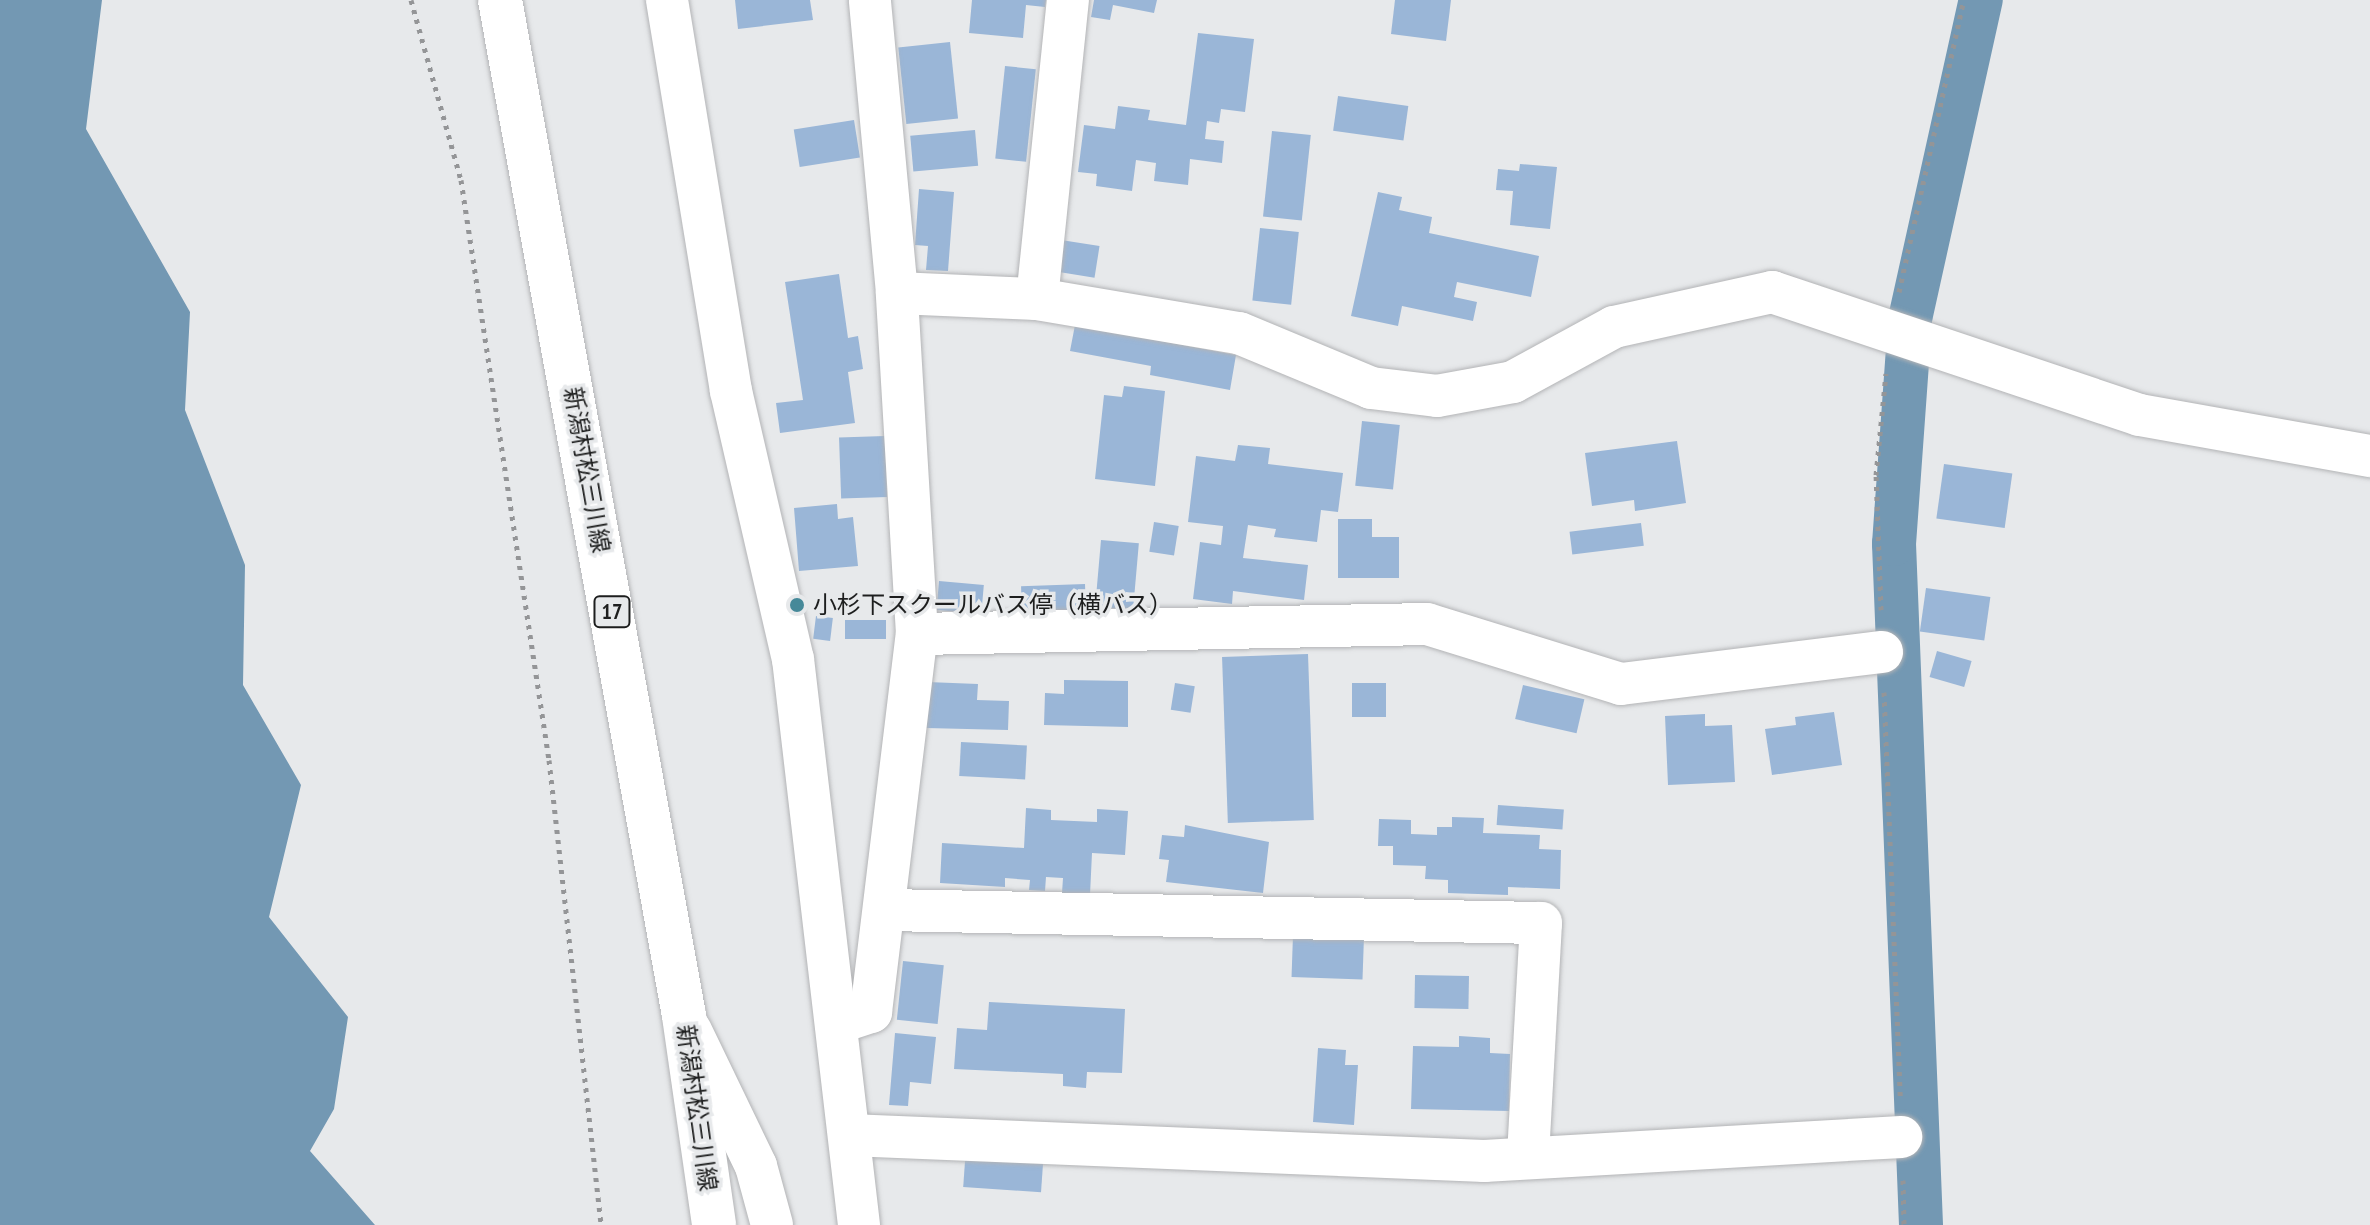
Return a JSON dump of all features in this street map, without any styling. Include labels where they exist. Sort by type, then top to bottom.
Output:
[{"type":"main road","name":"新潟村松三川線","points":[[500,0],[684,1016],[714,1225]]},
{"type":"street","points":[[667,0],[731,391],[793,659],[859,1225]]},
{"type":"street","points":[[837,1023],[871,1012],[886,910],[917,634],[897,293],[870,0]]},
{"type":"street","points":[[1037,299],[1068,0]]},
{"type":"street","points":[[897,293],[1037,299],[1239,333],[1371,388],[1437,396],[1513,382],[1614,327],[1772,292],[2140,415],[2370,456]]},
{"type":"street","points":[[917,634],[1427,624],[1621,684],[1882,652]]},
{"type":"street","points":[[886,910],[1541,923],[1528,1158]]},
{"type":"street","points":[[684,1016],[756,1166],[772,1225]]},
{"type":"street","points":[[849,1135],[1484,1161],[1901,1137]]},
{"type":"path","points":[[411,0],[461,180],[549,760],[601,1225]]},
{"type":"path","points":[[1904,1225],[1876,475],[1891,330],[1964,0]]},
{"type":"water","points":[[0,0],[102,0],[86,129],[190,312],[185,410],[245,565],[243,685],[301,785],[269,917],[348,1017],[334,1109],[310,1151],[375,1225],[0,1225]]},
{"type":"building","points":[[735,0],[810,0],[813,20],[738,29]]},
{"type":"building","points":[[972,0],[1046,0],[1045,7],[1026,5],[1023,38],[969,33]]},
{"type":"building","points":[[1094,0],[1157,0],[1154,13],[1113,5],[1110,20],[1091,17]]},
{"type":"building","points":[[1395,0],[1451,0],[1446,41],[1391,34]]},
{"type":"building","points":[[1198,33],[1254,39],[1245,112],[1221,109],[1219,123],[1207,121],[1205,139],[1224,141],[1222,163],[1190,159],[1188,185],[1154,181],[1156,163],[1136,160],[1132,191],[1096,186],[1097,174],[1078,172],[1084,125],[1115,129],[1118,106],[1150,110],[1148,120],[1186,125]]},
{"type":"building","points":[[950,42],[958,119],[906,124],[898,47]]},
{"type":"building","points":[[1005,66],[1036,69],[1026,162],[995,158]]},
{"type":"building","points":[[1338,96],[1408,106],[1403,141],[1333,131]]},
{"type":"building","points":[[854,120],[860,158],[800,167],[794,130]]},
{"type":"building","points":[[975,130],[978,166],[913,172],[910,136]]},
{"type":"building","points":[[1272,131],[1311,135],[1302,221],[1263,217]]},
{"type":"building","points":[[1520,164],[1557,167],[1550,229],[1510,225],[1513,191],[1496,190],[1498,169],[1519,171]]},
{"type":"building","points":[[919,189],[954,192],[948,271],[926,270],[928,246],[915,245]]},
{"type":"building","points":[[1378,192],[1402,197],[1399,210],[1432,217],[1429,233],[1539,256],[1531,297],[1457,282],[1454,297],[1477,302],[1473,321],[1402,306],[1398,326],[1351,316]]},
{"type":"building","points":[[1260,228],[1299,232],[1291,305],[1252,301]]},
{"type":"building","points":[[1061,240],[1100,246],[1095,278],[1056,272]]},
{"type":"building","points":[[839,274],[848,338],[858,336],[863,369],[848,372],[855,423],[780,433],[776,403],[803,400],[785,282]]},
{"type":"building","points":[[1075,325],[1236,355],[1230,390],[1150,375],[1151,366],[1070,351]]},
{"type":"building","points":[[1124,386],[1165,391],[1155,486],[1095,479],[1104,395],[1122,397]]},
{"type":"building","points":[[1362,421],[1400,425],[1393,490],[1355,486]]},
{"type":"building","points":[[885,436],[887,497],[841,499],[839,438]]},
{"type":"building","points":[[1677,441],[1686,503],[1635,511],[1634,500],[1592,506],[1585,453]]},
{"type":"building","points":[[1238,445],[1270,448],[1268,464],[1343,473],[1338,512],[1321,510],[1317,542],[1274,537],[1276,529],[1248,525],[1243,558],[1308,565],[1304,600],[1233,591],[1232,604],[1193,599],[1200,542],[1221,545],[1223,526],[1188,522],[1196,456],[1235,461]]},
{"type":"building","points":[[1944,464],[2012,474],[2005,528],[1936,518]]},
{"type":"building","points":[[837,504],[838,519],[853,517],[858,566],[799,571],[794,508]]},
{"type":"building","points":[[1338,519],[1372,519],[1372,537],[1399,537],[1399,578],[1338,578]]},
{"type":"building","points":[[1154,522],[1179,526],[1174,556],[1149,552]]},
{"type":"building","points":[[1641,523],[1644,546],[1572,555],[1570,532]]},
{"type":"building","points":[[1101,540],[1139,543],[1133,610],[1095,607]]},
{"type":"building","points":[[939,581],[984,585],[981,614],[936,610]]},
{"type":"building","points":[[1085,584],[1086,613],[1022,615],[1021,586]]},
{"type":"building","points":[[1926,588],[1990,597],[1984,641],[1920,632]]},
{"type":"building","points":[[816,616],[833,618],[830,641],[813,639]]},
{"type":"building","points":[[845,620],[886,620],[886,639],[845,639]]},
{"type":"building","points":[[1937,651],[1972,661],[1964,687],[1930,677]]},
{"type":"building","points":[[1308,654],[1314,820],[1228,823],[1222,657]]},
{"type":"building","points":[[1064,680],[1128,681],[1128,727],[1044,725],[1045,693],[1064,694]]},
{"type":"building","points":[[927,682],[978,684],[977,700],[1009,701],[1008,730],[926,728]]},
{"type":"building","points":[[1175,683],[1195,686],[1191,713],[1171,710]]},
{"type":"building","points":[[1352,683],[1386,683],[1386,717],[1352,717]]},
{"type":"building","points":[[1523,685],[1584,699],[1577,733],[1515,719]]},
{"type":"building","points":[[1834,712],[1842,765],[1772,775],[1765,729],[1796,725],[1795,717]]},
{"type":"building","points":[[1705,714],[1705,726],[1732,725],[1735,782],[1668,785],[1665,716]]},
{"type":"building","points":[[961,742],[1027,745],[1025,779],[959,776]]},
{"type":"building","points":[[1498,805],[1564,810],[1562,830],[1497,825]]},
{"type":"building","points":[[1026,808],[1051,810],[1051,820],[1097,822],[1097,809],[1128,811],[1125,855],[1092,853],[1090,895],[1062,893],[1063,878],[1046,877],[1045,891],[1029,890],[1030,880],[1005,878],[1005,887],[940,883],[942,843],[1024,848]]},
{"type":"building","points":[[1452,817],[1484,818],[1483,833],[1540,835],[1539,849],[1561,850],[1560,889],[1508,887],[1508,895],[1448,893],[1448,880],[1425,879],[1426,866],[1393,865],[1393,846],[1378,846],[1379,819],[1411,820],[1411,834],[1437,835],[1437,827],[1452,827]]},
{"type":"building","points":[[1185,825],[1269,842],[1263,893],[1166,882],[1169,860],[1159,859],[1162,835],[1184,837]]},
{"type":"building","points":[[1293,935],[1364,937],[1362,979],[1292,977]]},
{"type":"building","points":[[903,961],[944,965],[938,1024],[897,1020]]},
{"type":"building","points":[[1415,975],[1469,976],[1468,1009],[1414,1008]]},
{"type":"building","points":[[989,1002],[1125,1009],[1122,1073],[1087,1072],[1086,1088],[1063,1086],[1063,1074],[954,1069],[957,1028],[987,1030]]},
{"type":"building","points":[[895,1033],[936,1037],[931,1084],[910,1082],[908,1106],[889,1105]]},
{"type":"building","points":[[1459,1036],[1490,1038],[1490,1053],[1510,1054],[1509,1111],[1411,1109],[1413,1046],[1459,1047]]},
{"type":"building","points":[[1318,1048],[1346,1050],[1345,1065],[1358,1065],[1354,1125],[1313,1122]]},
{"type":"building","points":[[966,1147],[1044,1152],[1041,1192],[963,1187]]},
{"type":"waterway","points":[[1921,1225],[1894,544],[1910,319],[1981,0]]},
{"type":"place","name":"小杉下スクールバス停（横バス）","points":[[797,605]]}]
